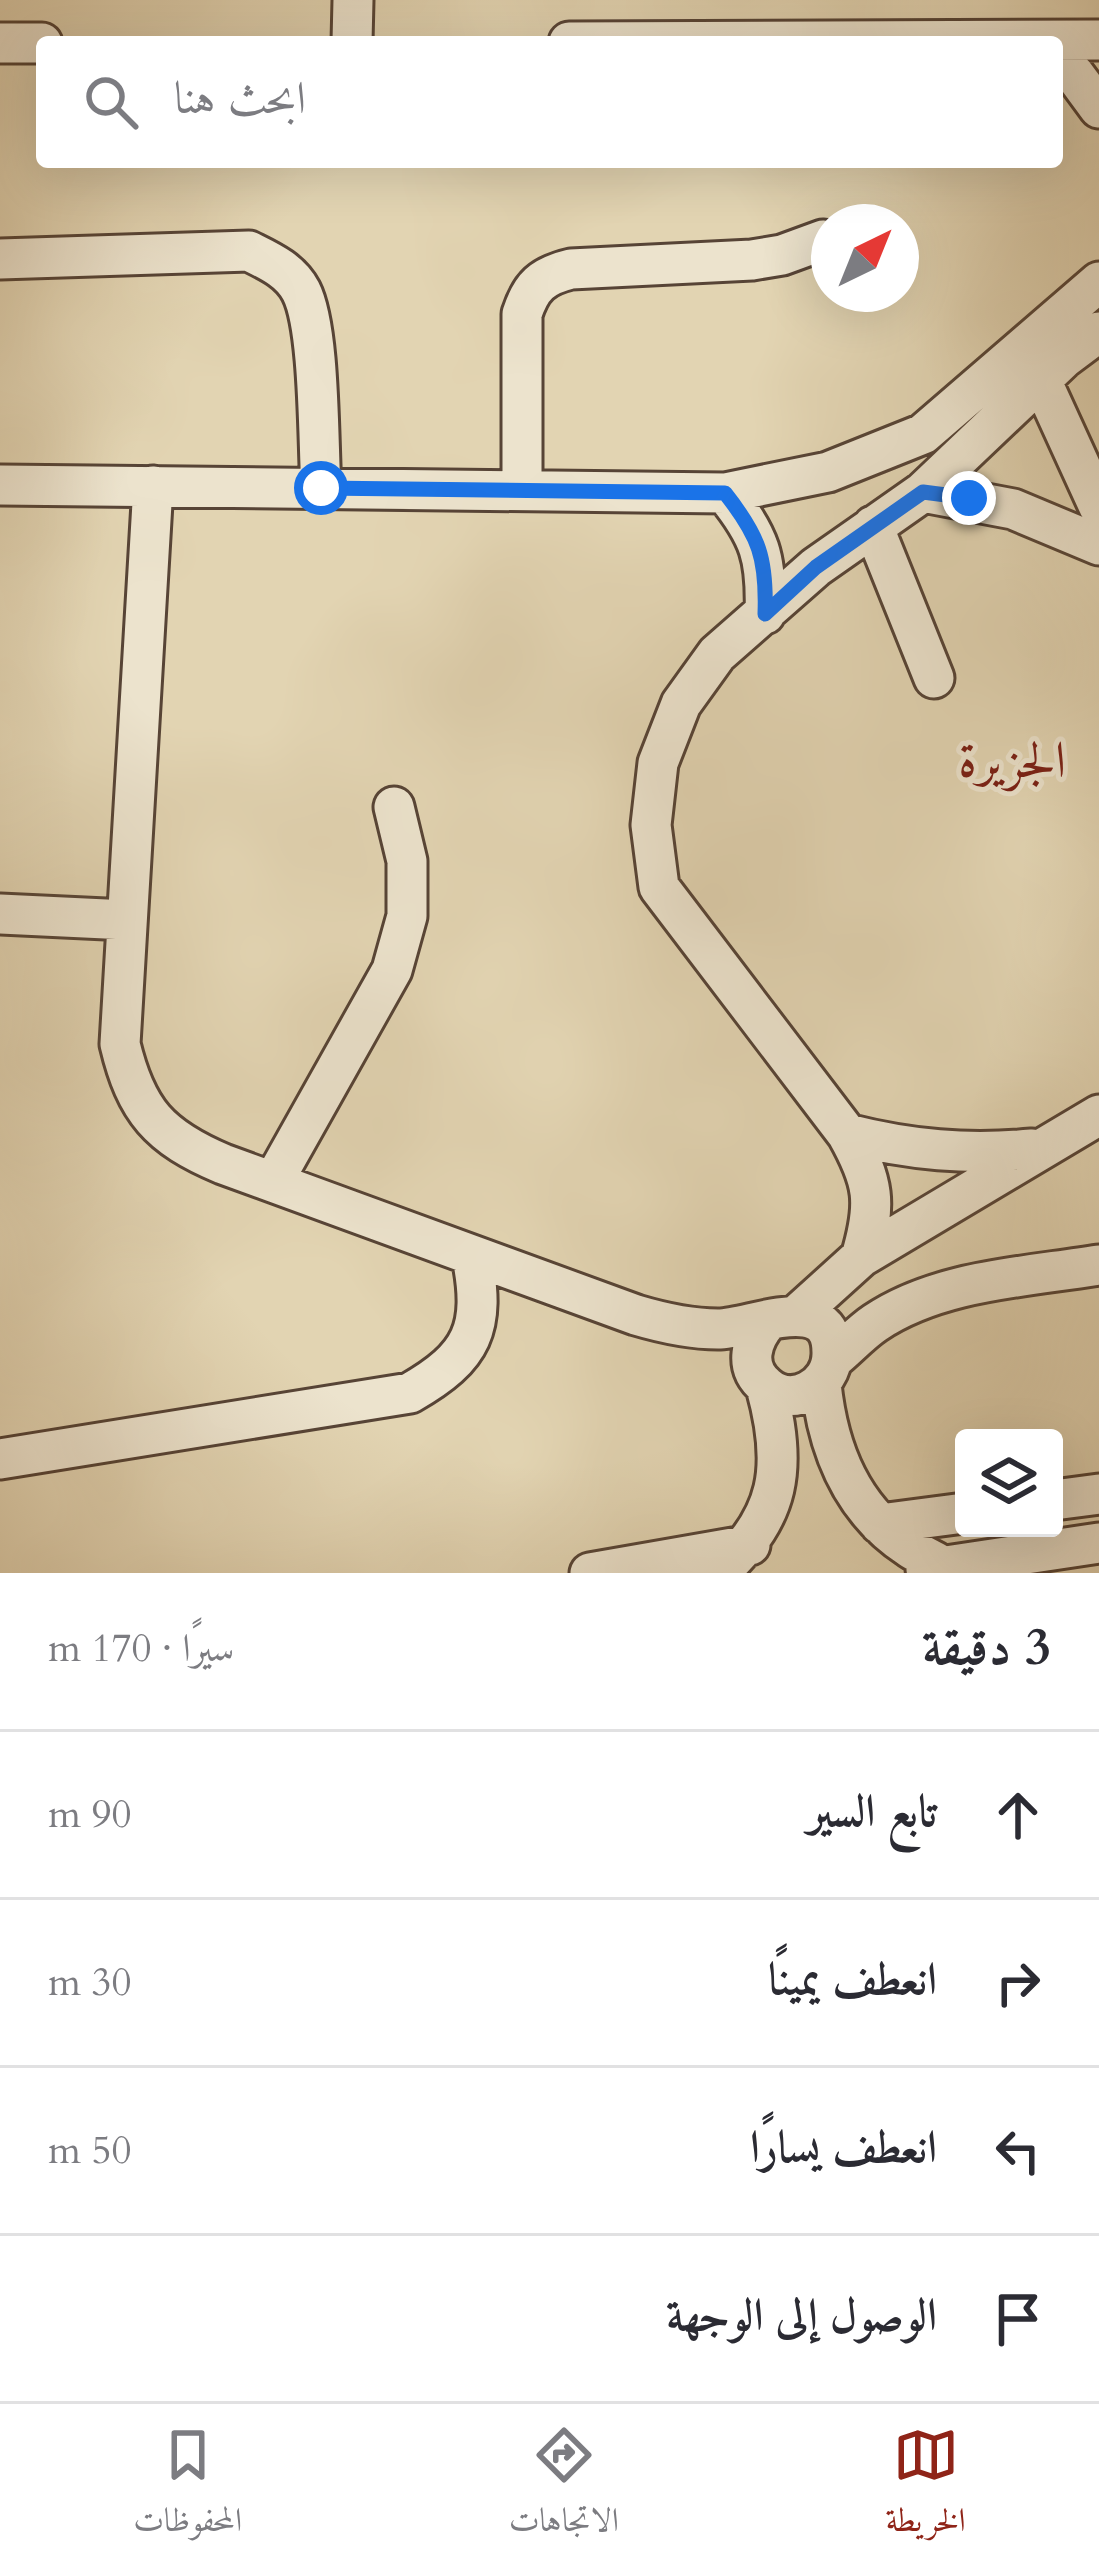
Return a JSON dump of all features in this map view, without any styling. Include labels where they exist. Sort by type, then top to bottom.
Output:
[{"type":"street","points":[[352,36],[353,0]]},
{"type":"street","points":[[1063,38],[1099,40]]},
{"type":"street","points":[[0,44],[36,44]]},
{"type":"street","points":[[1063,64],[1099,108]]},
{"type":"street","points":[[522,490],[522,314],[530,291],[547,274],[752,260],[811,244]]},
{"type":"street","points":[[0,259],[249,251],[278,265],[299,288],[310,317],[321,488]]},
{"type":"street","points":[[0,485],[725,493],[828,472],[923,434],[1099,282]]},
{"type":"street","points":[[861,1256],[873,1215],[868,1172],[847,1134],[659,887],[651,825],[658,763],[681,704],[717,654],[816,567],[923,492],[1099,332]]},
{"type":"street","points":[[1042,382],[1099,507]]},
{"type":"street","points":[[153,486],[120,1044],[130,1085],[152,1120],[184,1148],[472,1257],[679,1327],[724,1329],[783,1318],[813,1319],[832,1344],[825,1423],[836,1460],[855,1494],[880,1524],[910,1549],[948,1570]]},
{"type":"street","points":[[923,492],[1013,508],[1099,545]]},
{"type":"street","points":[[725,493],[752,527],[766,569],[765,614]]},
{"type":"street","points":[[873,526],[934,678]]},
{"type":"street","points":[[273,1182],[392,970],[407,916],[407,861],[394,807]]},
{"type":"street","points":[[0,914],[128,920]]},
{"type":"street","points":[[718,1573],[750,1545],[769,1508],[778,1468],[777,1427],[751,1354],[755,1335],[861,1256],[1099,1114]]},
{"type":"street","points":[[847,1134],[945,1152],[1044,1148]]},
{"type":"street","points":[[0,1459],[410,1393],[446,1372],[471,1339],[480,1298],[472,1257]]},
{"type":"street","points":[[766,1387],[785,1395],[804,1394],[874,1323],[924,1298],[977,1284],[1099,1264]]},
{"type":"street","points":[[1063,1499],[1099,1494]]},
{"type":"street","points":[[880,1524],[955,1514]]},
{"type":"street","points":[[899,1573],[948,1570],[1099,1543]]},
{"type":"street","points":[[590,1573],[750,1545]]},
{"type":"district","name":"الجزيرة","points":[[1012,759]]},
{"type":"route","points":[[321,488],[725,493],[752,527],[766,569],[765,614],[816,567],[923,492],[969,498]]}]
